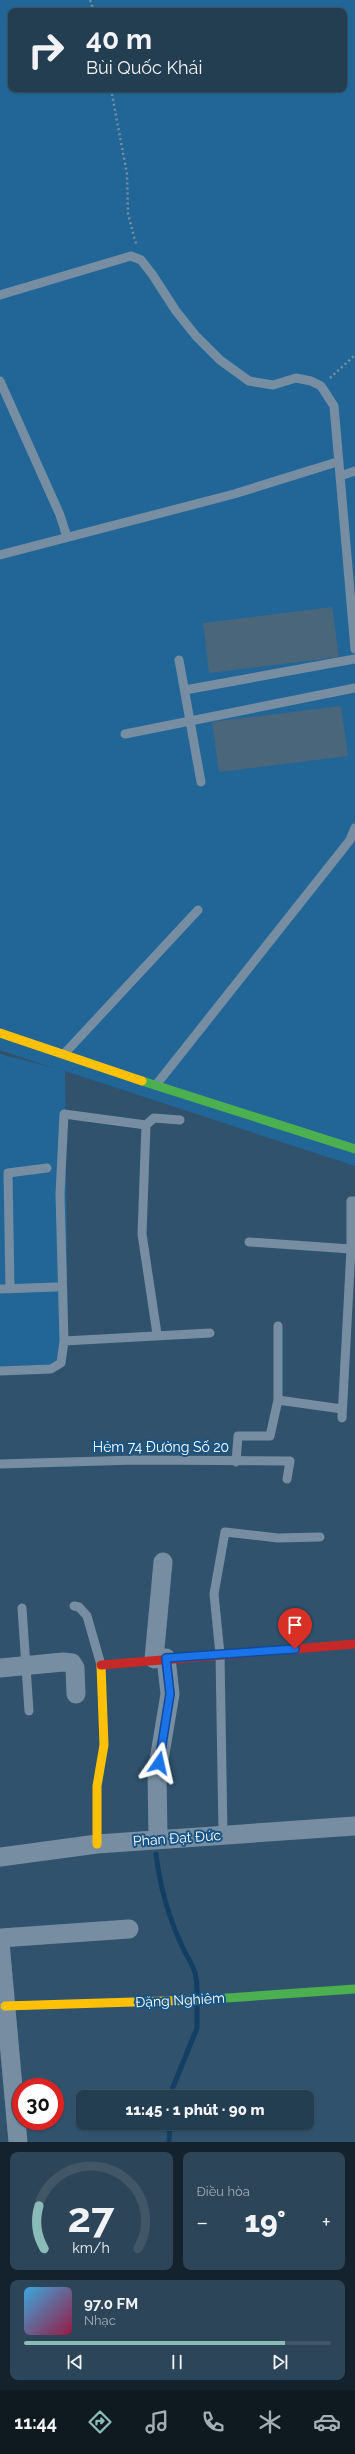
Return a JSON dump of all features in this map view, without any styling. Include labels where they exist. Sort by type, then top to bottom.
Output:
[{"type":"street","points":[[0,1033],[63,1055],[355,1149]]},
{"type":"street","points":[[159,1838],[157,1772],[170,1694],[160,1658],[162,1562]]},
{"type":"street","points":[[97,1844],[97,1786],[104,1745],[101,1665],[160,1658],[355,1644]]},
{"type":"street","points":[[0,1668],[63,1662],[72,1663],[75,1668],[76,1694]]},
{"type":"street","name":"Phan Đạt Đức","points":[[0,1857],[97,1844],[159,1838],[355,1826]]},
{"type":"street","points":[[0,1938],[128,1929]]},
{"type":"street","points":[[0,1942],[5,2006],[3,2027],[18,2142]]},
{"type":"street","name":"Đặng Nghiêm","points":[[5,2006],[181,2001],[355,1989]]},
{"type":"lane","points":[[0,295],[112,260],[131,256],[141,260],[196,336],[220,360],[248,381],[273,385],[296,378],[321,386],[334,406],[337,422],[337,462],[340,476],[355,649]]},
{"type":"lane","points":[[0,381],[3,394],[67,537]]},
{"type":"lane","points":[[0,555],[234,494],[337,462]]},
{"type":"lane","points":[[340,476],[355,472]]},
{"type":"lane","points":[[185,690],[355,659]]},
{"type":"lane","points":[[179,660],[201,782]]},
{"type":"lane","points":[[124,734],[355,688]]},
{"type":"lane","points":[[156,1085],[350,840],[355,828]]},
{"type":"lane","points":[[63,1055],[198,910]]},
{"type":"lane","points":[[0,1371],[51,1369],[60,1362],[64,1341],[60,1194],[64,1114],[146,1125]]},
{"type":"lane","points":[[157,1334],[142,1234],[146,1125],[154,1118],[180,1120]]},
{"type":"lane","points":[[10,1289],[4,1173],[47,1168]]},
{"type":"lane","points":[[278,1326],[278,1400],[342,1414],[351,1249],[351,1201],[355,1201]]},
{"type":"lane","points":[[249,1242],[351,1249]]},
{"type":"lane","points":[[0,1290],[56,1287]]},
{"type":"lane","points":[[64,1341],[157,1334],[210,1333]]},
{"type":"lane","name":"Hẻm 74 Đường Số 20","points":[[0,1464],[136,1460],[236,1462],[238,1436],[270,1436],[278,1400]]},
{"type":"lane","points":[[236,1462],[290,1461],[287,1479]]},
{"type":"lane","points":[[223,1834],[220,1654],[214,1594],[220,1551],[225,1532],[278,1538],[320,1538]]},
{"type":"lane","points":[[74,1606],[79,1607],[87,1616],[101,1665]]},
{"type":"lane","points":[[22,1608],[29,1711]]},
{"type":"path","points":[[112,92],[127,174],[128,214],[141,260]]},
{"type":"path","points":[[321,386],[355,355]]},
{"type":"shaded area","points":[[0,0],[355,0],[355,1166],[65,1071],[68,1348],[58,1364],[0,1372],[0,1054],[54,1068],[0,1050]]},
{"type":"building","points":[[332,607],[339,657],[209,673],[203,623]]},
{"type":"building","points":[[341,706],[348,756],[219,772],[212,722]]},
{"type":"waterway","points":[[156,1854],[162,1890],[177,1935],[192,1964],[196,1979],[197,1995]]},
{"type":"waterway","points":[[172,2090],[197,2028],[197,2005]]},
{"type":"waterway","points":[[169,2142],[170,2130]]},
{"type":"traffic: fast","points":[[142,1081],[355,1149]]},
{"type":"traffic: fast","points":[[198,2000],[355,1989]]},
{"type":"traffic: slow","points":[[0,1033],[142,1081]]},
{"type":"traffic: slow","points":[[97,1844],[97,1786],[104,1745],[101,1665]]},
{"type":"traffic: slow","points":[[5,2006],[198,2000]]},
{"type":"traffic: jam","points":[[101,1665],[355,1644]]},
{"type":"route","points":[[159,1763],[170,1694],[166,1658],[295,1649]]}]
